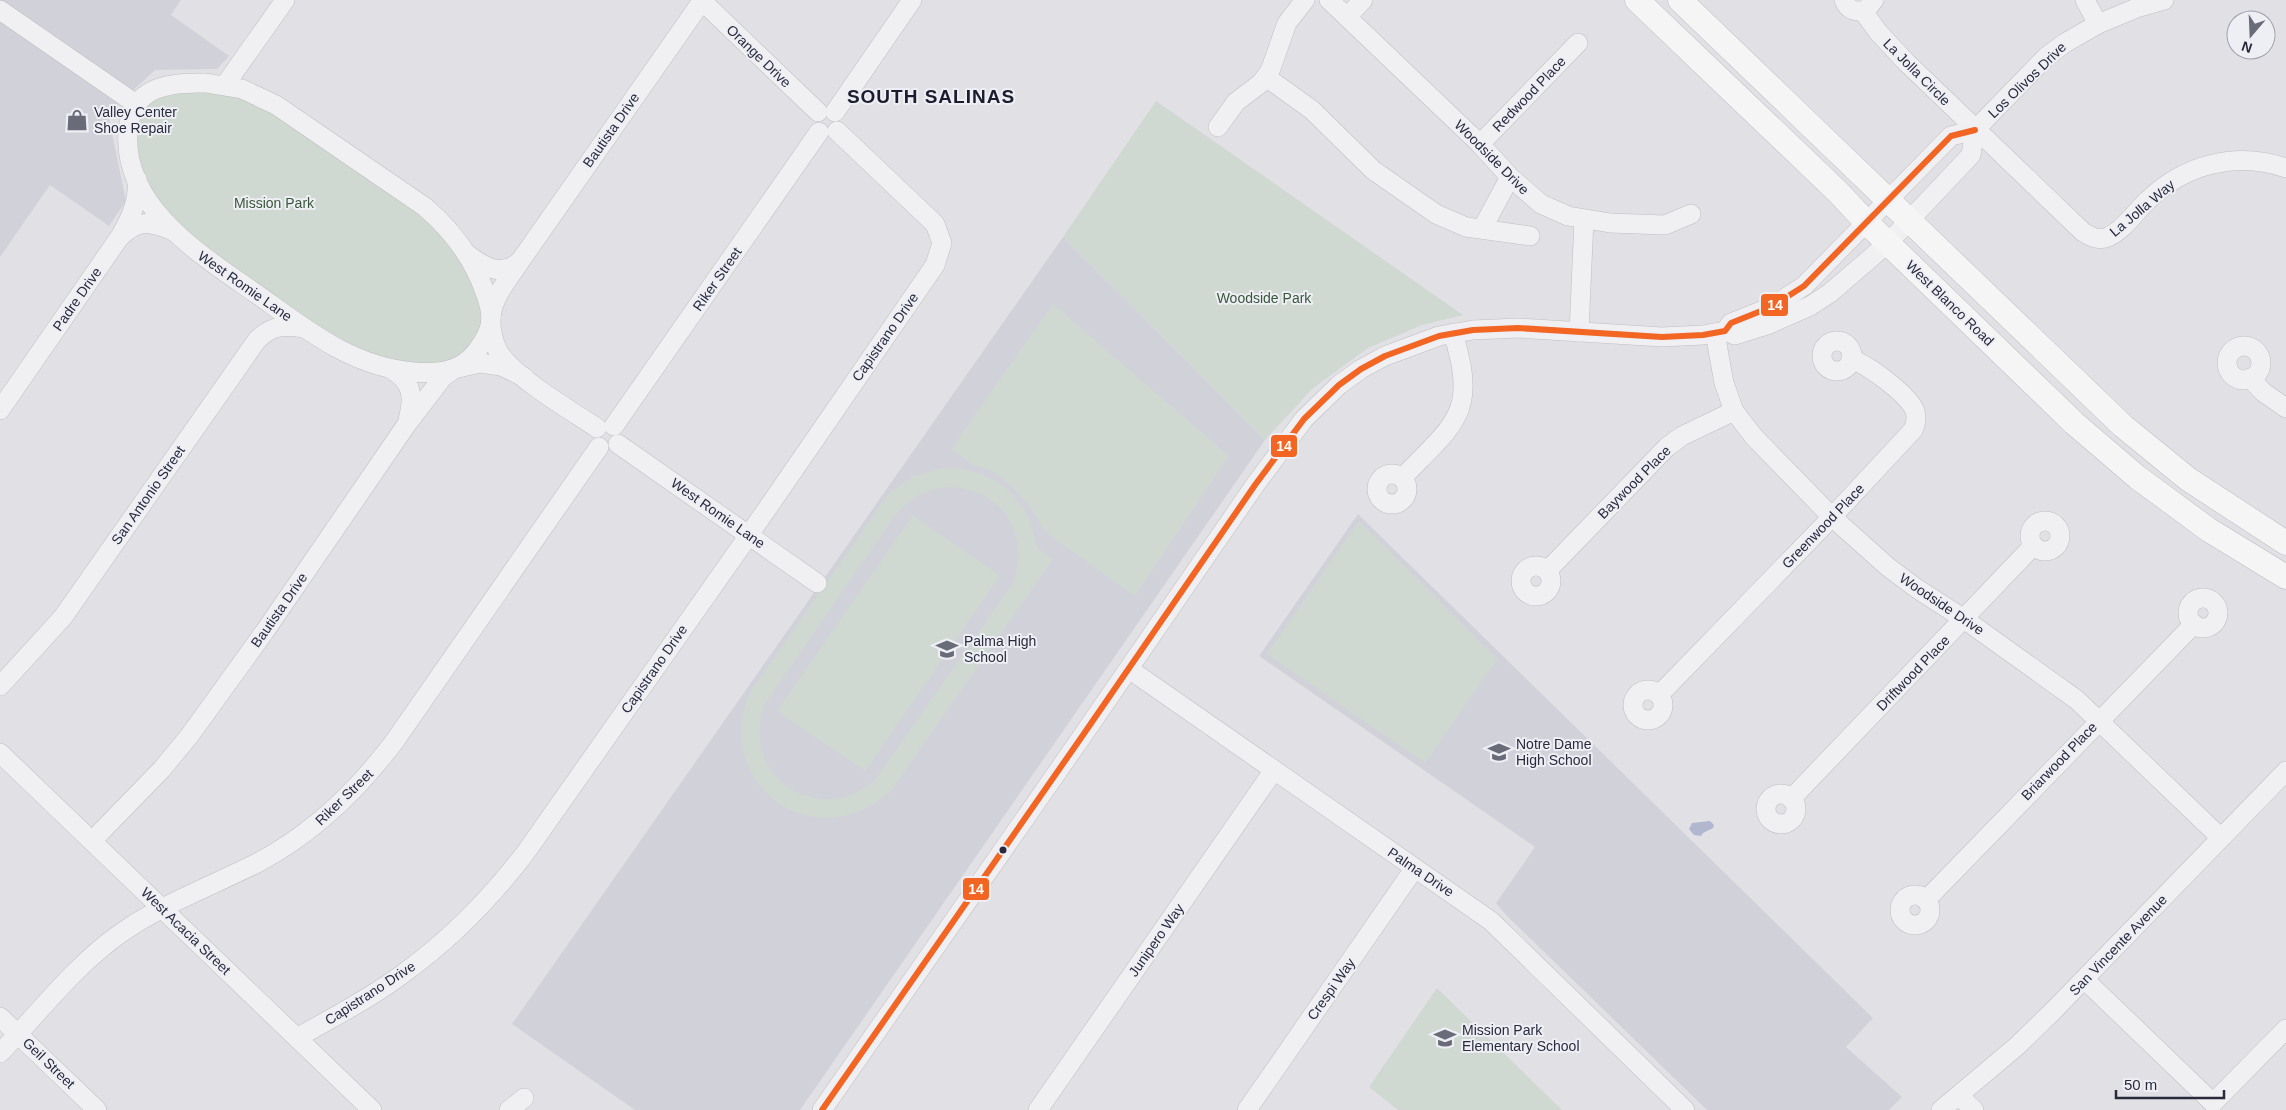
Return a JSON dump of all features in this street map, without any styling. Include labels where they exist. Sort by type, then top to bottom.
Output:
[{"type":"main road","name":"West Blanco Road","points":[[1637,0],[1838,192],[1867,223],[2074,423],[2137,477],[2209,530],[2286,577]]},
{"type":"main road","points":[[1680,0],[1890,199],[2123,426],[2188,480],[2286,543]]},
{"type":"street","points":[[225,85],[285,0]]},
{"type":"street","name":"Orange Drive","points":[[702,0],[826,112]]},
{"type":"street","name":"Bautista Drive","points":[[491,318],[499,295],[521,260],[702,0]]},
{"type":"street","points":[[828,132],[814,122],[826,112],[912,0]]},
{"type":"street","points":[[1218,127],[1236,102],[1266,77],[1275,62],[1287,23],[1306,0]]},
{"type":"street","name":"Woodside Drive","points":[[1330,0],[1480,144],[1510,177],[1541,204],[1568,216],[1584,219],[1665,225],[1692,214]]},
{"type":"street","points":[[1347,17],[1363,0]]},
{"type":"street","points":[[1844,0],[1851,10],[1869,5]]},
{"type":"street","points":[[2085,0],[2098,24]]},
{"type":"street","name":"Los Olivos Drive","points":[[1975,130],[2046,58],[2077,35],[2139,7],[2164,0]]},
{"type":"street","name":"La Jolla Circle","points":[[1869,5],[1870,22],[1888,43],[1975,130]]},
{"type":"street","points":[[0,10],[136,104]]},
{"type":"street","points":[[254,43],[247,60],[246,73],[251,86],[259,96]]},
{"type":"street","name":"Redwood Place","points":[[1480,144],[1578,43]]},
{"type":"street","points":[[1266,77],[1306,105],[1372,170],[1448,220],[1482,229],[1530,236]]},
{"type":"street","name":"West Romie Lane","points":[[524,377],[501,356],[495,341],[481,281],[466,253],[454,235],[425,207],[294,115],[259,96],[225,85],[206,83],[175,84],[146,93],[136,104],[128,125],[128,152],[137,178],[147,198],[174,232],[193,250],[305,329],[347,354],[391,368],[425,372],[486,363],[502,366],[524,377],[610,433],[817,583]]},
{"type":"street","points":[[822,1110],[1129,669],[1254,484],[1319,402],[1361,369],[1386,356],[1417,343],[1453,333],[1518,328],[1662,337],[1720,332],[1735,334],[1810,306],[1848,280],[1888,243],[1971,155],[1975,130],[1951,136],[1804,286],[1771,307],[1731,323],[1720,332]]},
{"type":"street","name":"La Jolla Way","points":[[1975,130],[2083,232],[2097,238],[2114,234],[2163,187],[2180,176],[2202,167],[2242,160],[2258,161],[2286,168]]},
{"type":"street","name":"Capistrano Drive","points":[[297,1038],[378,991],[404,973],[471,916],[501,885],[749,535],[935,265],[941,251],[941,237],[935,224],[828,132]]},
{"type":"street","name":"Riker Street","points":[[0,1053],[96,953],[121,932],[280,850],[324,818],[355,788],[394,742],[599,447],[594,440],[610,433],[828,132]]},
{"type":"street","points":[[1482,229],[1510,177]]},
{"type":"street","points":[[119,238],[136,202],[138,194],[137,178]]},
{"type":"street","points":[[1578,332],[1584,219]]},
{"type":"street","name":"Padre Drive","points":[[0,410],[119,238],[129,228],[145,223],[154,224],[174,232]]},
{"type":"street","points":[[466,253],[487,267],[499,270],[510,268],[521,260]]},
{"type":"street","points":[[253,292],[262,309],[262,324],[257,340]]},
{"type":"street","points":[[454,369],[470,358],[481,345],[491,318]]},
{"type":"street","name":"San Antonio Street","points":[[0,686],[63,617],[257,340],[265,332],[278,326],[305,329]]},
{"type":"street","name":"Woodside Drive","points":[[1720,332],[1724,383],[1734,411],[1754,437],[1832,517],[1888,567],[2050,680],[2100,720],[2221,838]]},
{"type":"street","points":[[1402,478],[1444,434],[1459,412],[1463,398],[1463,372],[1453,333]]},
{"type":"street","name":"Greenwood Place","points":[[1659,695],[1910,435],[1916,420],[1912,406],[1875,370],[1851,359]]},
{"type":"street","points":[[391,368],[404,379],[412,393],[412,403],[407,424]]},
{"type":"street","name":"Bautista Drive","points":[[92,841],[162,769],[190,735],[271,623],[407,424],[436,386],[454,369]]},
{"type":"street","points":[[2250,378],[2263,392],[2286,408]]},
{"type":"street","name":"Baywood Place","points":[[1547,571],[1667,447],[1682,436],[1734,411]]},
{"type":"street","name":"Driftwood Place","points":[[1791,799],[2034,546]]},
{"type":"street","name":"Briarwood Place","points":[[1926,900],[2194,624]]},
{"type":"street","name":"Palma Drive","points":[[1129,669],[1492,922],[1684,1110]]},
{"type":"street","name":"West Acacia Street","points":[[0,752],[372,1110]]},
{"type":"street","name":"Junipero Way","points":[[1038,1110],[1274,770]]},
{"type":"street","name":"San Vincente Avenue","points":[[1941,1110],[2017,1046],[2085,980],[2286,771]]},
{"type":"street","name":"Crespi Way","points":[[1247,1110],[1414,868]]},
{"type":"street","points":[[2085,980],[2213,1103],[2286,1029]]},
{"type":"street","name":"Geil Street","points":[[0,1017],[97,1110]]},
{"type":"street","points":[[1959,1096],[1974,1110]]},
{"type":"street","points":[[508,1110],[524,1098]]},
{"type":"shaded area","points":[[0,0],[181,0],[171,15],[229,56],[217,69],[155,70],[108,114],[126,201],[109,226],[50,185],[0,257]]},
{"type":"shaded area","name":"Palma High School","points":[[1063,237],[1265,440],[800,1110],[635,1110],[512,1024]]},
{"type":"shaded area","name":"Notre Dame High School","points":[[1358,514],[1873,1018],[1846,1047],[1902,1097],[1889,1110],[1707,1110],[1506,915],[1496,903],[1535,847],[1259,656]]},
{"type":"green space","name":"Mission Park","points":[[160,87],[242,89],[441,221],[491,318],[454,369],[354,358],[157,212],[128,125]]},
{"type":"green space","name":"Woodside Park","points":[[1156,101],[1463,315],[1422,325],[1368,348],[1312,389],[1265,440],[1063,237]]},
{"type":"green space","points":[[1053,304],[1229,456],[1135,596],[1045,532],[1027,502],[1003,478],[989,470],[973,465],[951,449]]},
{"type":"green space","points":[[943,468],[962,469],[979,473],[994,480],[1006,488],[1017,500],[1033,530],[1037,548],[1053,559],[890,792],[861,811],[831,818],[803,815],[778,803],[758,783],[745,758],[742,728],[749,694],[889,493],[914,476]],"holes":[[[945,487],[964,489],[981,494],[995,503],[1006,515],[1014,530],[1018,546],[1018,564],[1013,583],[876,779],[854,794],[831,799],[808,797],[788,787],[773,772],[763,752],[760,728],[766,702],[900,509],[917,496],[930,490]]]},
{"type":"green space","points":[[913,515],[1000,576],[865,771],[777,711]]},
{"type":"green space","points":[[1359,521],[1497,659],[1425,763],[1267,654]]},
{"type":"green space","name":"Mission Park Elementary School","points":[[1437,988],[1562,1110],[1398,1110],[1369,1087]]},
{"type":"water","points":[[1710,821],[1714,825],[1713,828],[1701,836],[1694,835],[1689,829],[1692,823]]},
{"type":"transit line","name":"14","points":[[822,1110],[1255,485],[1304,419],[1339,385],[1361,369],[1385,356],[1439,336],[1473,330],[1518,328],[1662,337],[1703,335],[1725,331],[1731,323],[1771,307],[1804,286],[1951,136],[1975,130]]},
{"type":"place","name":"Valley Center Shoe Repair","points":[[77,120]]},
{"type":"place","name":"Palma High School","points":[[947,649]]},
{"type":"place","name":"Notre Dame High School","points":[[1499,752]]},
{"type":"place","name":"Mission Park Elementary School","points":[[1445,1038]]},
{"type":"district","name":"SOUTH SALINAS","points":[[931,96]]}]
